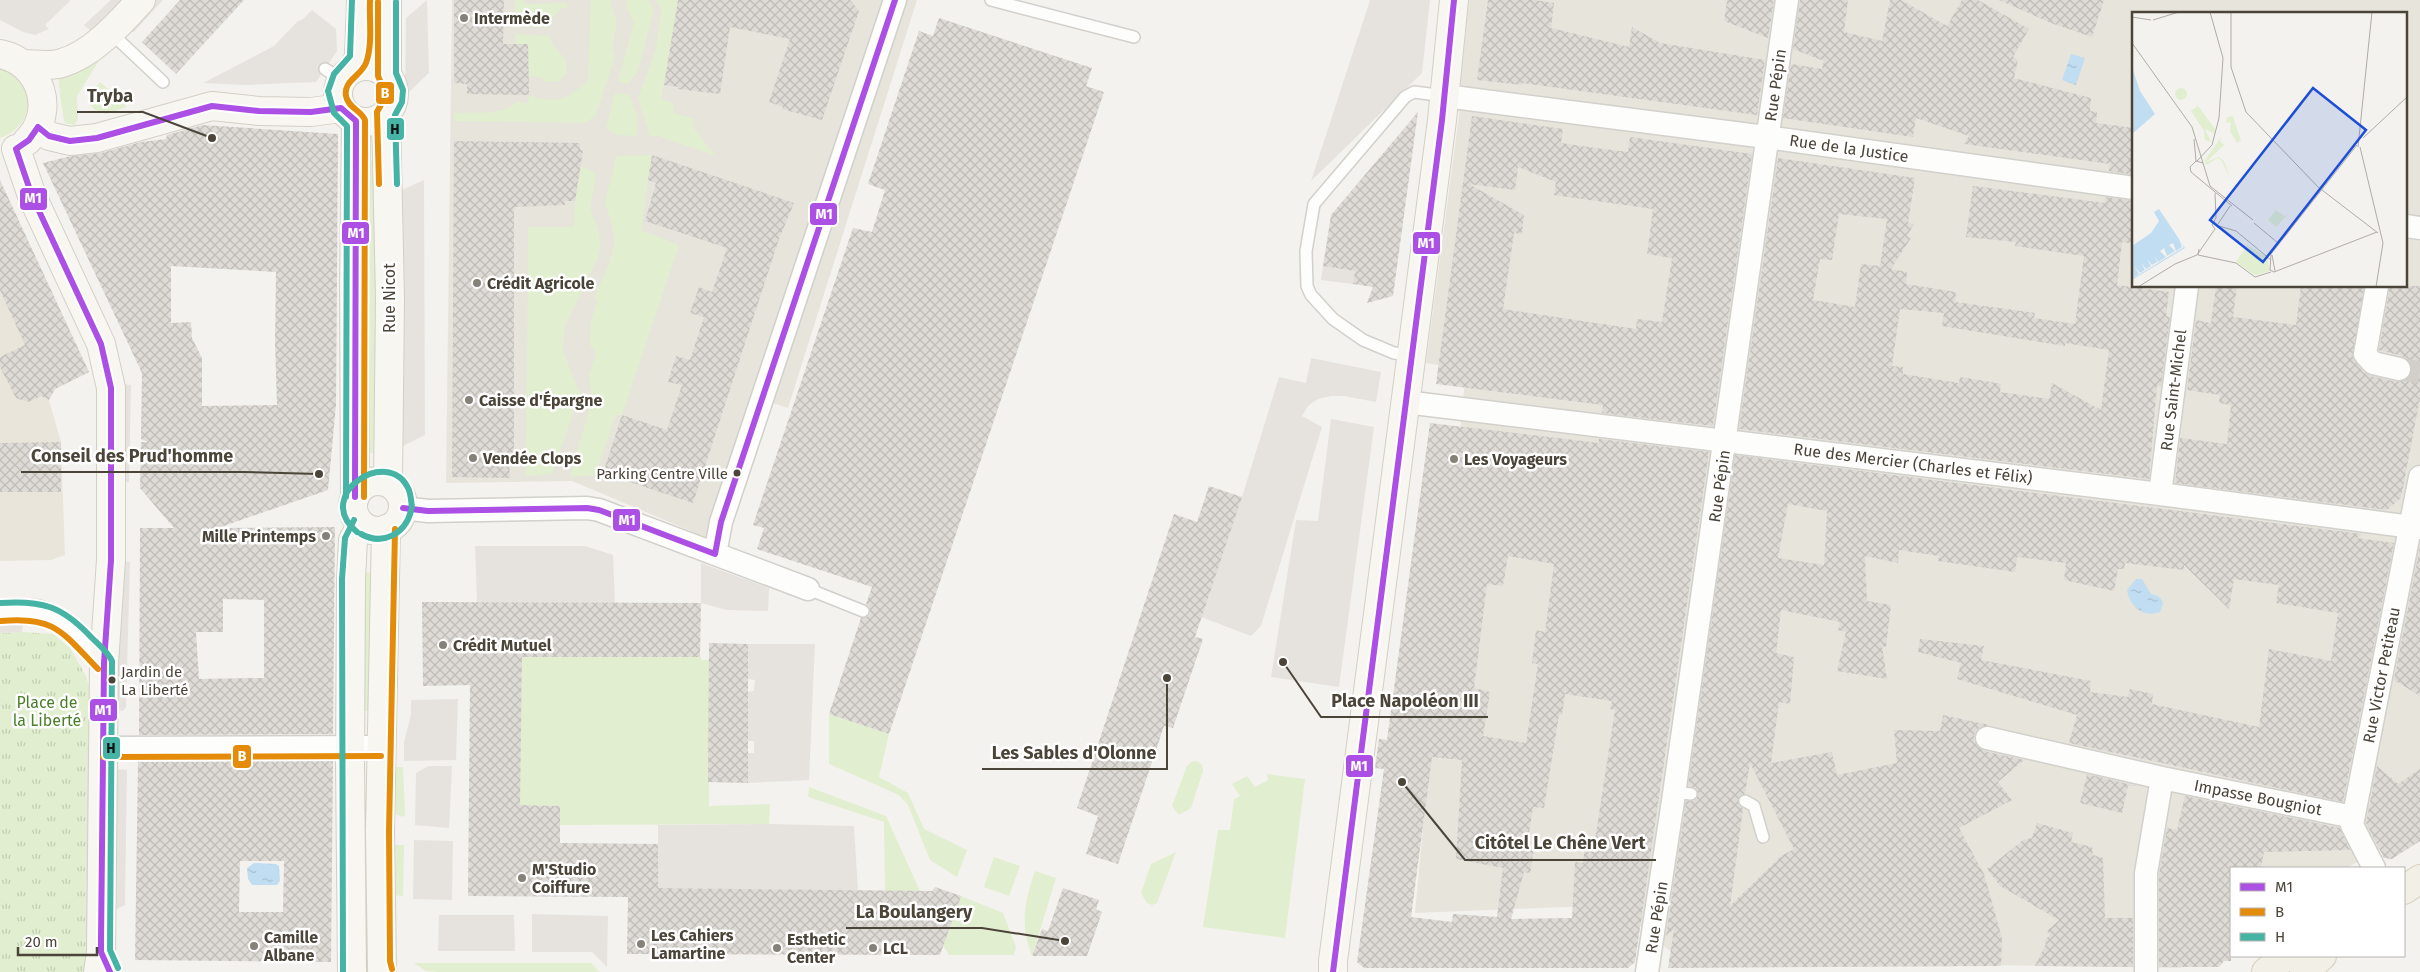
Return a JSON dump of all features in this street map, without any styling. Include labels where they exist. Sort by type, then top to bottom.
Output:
[{"type":"main road","points":[[2405,889],[2420,879]]},
{"type":"main road","points":[[2266,972],[2285,957]]},
{"type":"main road","points":[[2304,972],[2321,957]]},
{"type":"street","points":[[11,59],[61,64],[82,54],[110,32],[141,0]]},
{"type":"street","points":[[360,0],[359,55],[341,72],[337,94],[349,115],[354,288],[355,514],[374,527]]},
{"type":"street","points":[[387,75],[388,0]]},
{"type":"street","points":[[715,554],[721,522],[895,0]]},
{"type":"street","points":[[1333,972],[1445,96],[1454,0]]},
{"type":"street","name":"Rue Pépin","points":[[1647,972],[1683,793],[1725,440],[1787,0]]},
{"type":"street","points":[[11,59],[30,70],[40,88],[43,108],[38,128],[29,140],[8,152],[32,196],[100,344],[111,388],[111,560],[104,663],[103,966]]},
{"type":"street","points":[[38,128],[49,136],[70,141],[97,138],[212,106],[259,111],[349,115],[369,122],[386,113],[394,99],[394,90],[387,75],[382,70],[370,65],[341,72]]},
{"type":"street","name":"Rue de la Justice","points":[[1445,96],[1768,137],[2132,188]]},
{"type":"street","name":"Rue Nicot","points":[[386,113],[390,299],[388,483]]},
{"type":"street","name":"Rue Saint-Michel","points":[[2160,494],[2187,288]]},
{"type":"street","points":[[2377,288],[2365,354],[2373,362],[2399,369]]},
{"type":"street","name":"Rue des Mercier (Charles et Félix)","points":[[1405,402],[1725,440],[2415,527]]},
{"type":"street","name":"Rue Victor Petiteau","points":[[2373,867],[2352,825],[2415,527],[2420,477]]},
{"type":"street","points":[[355,497],[365,484],[372,481],[388,483],[400,494],[403,508],[396,523],[374,527],[353,540],[350,747],[353,972],[370,966],[383,971],[381,747],[374,527]]},
{"type":"street","points":[[403,508],[428,511],[587,508],[599,510],[808,590]]},
{"type":"street","points":[[0,612],[38,612],[54,617],[69,628],[104,663]]},
{"type":"street","name":"Impasse Bougniot","points":[[1987,738],[2162,778],[2353,817]]},
{"type":"street","points":[[103,748],[381,747]]},
{"type":"street","points":[[2146,972],[2146,873],[2162,778]]},
{"type":"lane","points":[[991,0],[1134,37]]},
{"type":"lane","points":[[110,32],[163,82]]},
{"type":"lane","points":[[1411,355],[1394,352],[1363,340],[1333,319],[1311,295],[1307,286],[1306,251],[1314,204],[1405,97],[1414,92],[1445,96]]},
{"type":"lane","points":[[808,590],[863,611]]},
{"type":"lane","points":[[1745,801],[1754,806],[1763,837]]},
{"type":"shaded area","points":[[0,0],[71,0],[45,25],[49,29],[35,35],[23,32],[0,20]]},
{"type":"shaded area","points":[[111,0],[163,0],[134,32],[121,31],[101,40],[84,25]]},
{"type":"shaded area","points":[[427,0],[429,73],[405,96],[406,18]]},
{"type":"shaded area","points":[[452,0],[917,0],[788,408],[755,397],[705,537],[572,481],[446,483]]},
{"type":"shaded area","points":[[1370,0],[1430,0],[1422,73],[1311,181]]},
{"type":"shaded area","points":[[1469,0],[2420,0],[2420,218],[2408,216],[2408,12],[2132,12],[2132,179],[1460,86]]},
{"type":"shaded area","points":[[312,10],[336,29],[337,51],[316,82],[245,85],[203,83],[274,46],[297,22]]},
{"type":"shaded area","points":[[1460,108],[2132,196],[2132,288],[2408,288],[2408,232],[2420,234],[2420,825],[2349,867],[2230,867],[2230,938],[2181,968],[1681,960],[1615,905],[1415,913],[1466,370],[1426,363]]},
{"type":"shaded area","points":[[424,180],[425,435],[401,447],[402,190]]},
{"type":"shaded area","points":[[0,187],[7,196],[89,372],[55,389],[49,400],[61,442],[65,555],[51,560],[0,561]]},
{"type":"shaded area","points":[[1323,266],[1355,271],[1353,284],[1321,280]]},
{"type":"shaded area","points":[[1311,358],[1381,372],[1376,402],[1344,396],[1331,396],[1318,399],[1308,406],[1302,416],[1322,427],[1261,626],[1251,636],[1201,617],[1242,497],[1279,377],[1306,383]]},
{"type":"shaded area","points":[[123,384],[131,385],[129,482],[120,482]]},
{"type":"shaded area","points":[[1331,419],[1374,427],[1339,687],[1271,677],[1296,520],[1318,521]]},
{"type":"shaded area","points":[[475,546],[585,546],[613,555],[615,603],[477,602]]},
{"type":"shaded area","points":[[111,560],[130,562],[126,707],[123,711],[104,709]]},
{"type":"shaded area","points":[[701,563],[769,588],[768,611],[727,610],[701,603]]},
{"type":"shaded area","points":[[25,611],[22,632],[0,633],[0,612]]},
{"type":"shaded area","points":[[748,644],[815,644],[809,780],[748,783],[748,753],[754,753],[754,741],[748,741],[748,692],[754,691],[755,680],[748,679]]},
{"type":"shaded area","points":[[458,699],[456,760],[404,761],[404,742],[411,715],[411,700]]},
{"type":"shaded area","points":[[96,740],[103,768],[127,770],[125,905],[117,909],[102,909],[93,942],[85,937],[87,747]]},
{"type":"shaded area","points":[[428,766],[452,766],[449,828],[415,825],[416,773]]},
{"type":"shaded area","points":[[769,824],[854,826],[858,891],[658,888],[658,825]]},
{"type":"shaded area","points":[[414,840],[453,841],[452,900],[413,899]]},
{"type":"shaded area","points":[[532,914],[608,916],[607,967],[592,952],[532,952]]},
{"type":"shaded area","points":[[439,915],[514,915],[515,951],[438,951]]},
{"type":"green space","points":[[515,0],[523,0],[524,4],[567,3],[567,8],[561,8],[550,21],[549,27],[515,27]]},
{"type":"green space","points":[[591,0],[610,0],[617,23],[612,47],[615,57],[596,115],[585,123],[454,121],[453,113],[486,112],[504,109],[517,102],[528,103],[529,95],[546,100],[554,100],[568,96],[581,87],[588,80]]},
{"type":"green space","points":[[627,0],[649,0],[654,10],[637,73],[627,84],[618,81],[634,22],[626,7]]},
{"type":"green space","points":[[656,0],[679,0],[661,99],[674,103],[673,113],[693,118],[695,130],[716,156],[658,136],[650,136],[638,98],[656,49],[661,9]]},
{"type":"green space","points":[[516,34],[550,36],[554,47],[565,60],[567,73],[559,81],[543,82],[543,78],[529,76],[528,44],[514,44]]},
{"type":"green space","points":[[93,57],[100,59],[77,96],[78,120],[74,125],[65,123],[59,87],[60,75],[62,71]]},
{"type":"green space","points":[[0,68],[13,73],[22,81],[27,91],[29,102],[27,113],[21,123],[12,132],[0,138]]},
{"type":"green space","points":[[100,82],[127,107],[106,114],[94,109],[88,102],[89,94]]},
{"type":"green space","points":[[615,93],[629,95],[638,117],[637,136],[616,135],[606,128]]},
{"type":"green space","points":[[652,155],[641,230],[679,245],[622,415],[616,415],[595,475],[570,477],[592,399],[589,376],[596,353],[590,345],[591,323],[597,301],[594,297],[608,267],[615,242],[605,203],[616,156]]},
{"type":"green space","points":[[366,161],[376,161],[380,454],[363,452]]},
{"type":"green space","points":[[581,166],[592,171],[596,176],[590,208],[598,229],[601,245],[598,257],[565,326],[563,351],[580,394],[552,474],[526,476],[528,227],[574,227],[575,201]]},
{"type":"green space","points":[[361,572],[376,573],[374,711],[358,711]]},
{"type":"green space","name":"Place de la Liberté","points":[[0,633],[53,634],[70,648],[86,676],[94,705],[96,740],[87,748],[85,936],[93,942],[86,972],[0,972]]},
{"type":"green space","points":[[522,657],[701,657],[701,660],[709,660],[709,806],[770,804],[769,824],[560,825],[560,806],[525,805],[519,814]]},
{"type":"green space","points":[[829,714],[889,734],[879,777],[908,793],[924,829],[967,850],[957,877],[930,860],[908,805],[899,795],[829,764]]},
{"type":"green space","points":[[1197,761],[1202,765],[1203,771],[1191,808],[1179,815],[1172,806],[1187,766],[1191,762]]},
{"type":"green space","points":[[395,767],[403,767],[405,815],[403,817],[395,814]]},
{"type":"green space","points":[[1267,774],[1305,779],[1285,938],[1203,927],[1218,830],[1230,830],[1234,799],[1240,796],[1232,784],[1247,776],[1255,787],[1268,780]]},
{"type":"green space","points":[[809,787],[886,816],[920,891],[885,891],[884,822],[808,797]]},
{"type":"green space","points":[[395,845],[404,845],[403,896],[394,895]]},
{"type":"green space","points":[[1176,852],[1157,903],[1152,905],[1147,903],[1141,893],[1151,864]]},
{"type":"green space","points":[[994,857],[1020,866],[1009,896],[984,887]]},
{"type":"green space","points":[[1035,871],[1056,878],[1032,956],[1026,934],[1025,914],[1028,893]]},
{"type":"green space","points":[[961,896],[1003,913],[1016,947],[1014,955],[949,955],[943,945]]},
{"type":"green space","points":[[414,963],[591,963],[600,972],[439,972],[426,971]]},
{"type":"water","points":[[2071,54],[2085,58],[2076,85],[2062,80]]},
{"type":"water","points":[[2136,579],[2142,579],[2151,594],[2161,599],[2163,603],[2160,612],[2143,612],[2134,606],[2127,590]]},
{"type":"water","points":[[254,863],[276,864],[279,866],[280,881],[277,885],[252,885],[248,879],[247,868]]},
{"type":"building","points":[[180,0],[244,0],[176,74],[142,42]]},
{"type":"building","points":[[454,0],[504,0],[503,44],[528,44],[529,95],[467,94],[467,84],[454,83]]},
{"type":"building","points":[[678,0],[850,0],[859,11],[822,120],[782,109],[783,107],[769,102],[790,39],[730,27],[720,94],[678,89],[679,87],[664,85]]},
{"type":"building","points":[[1488,0],[1535,0],[1554,3],[1551,28],[1629,47],[1632,27],[1660,43],[1765,60],[1757,115],[1522,83],[1522,85],[1477,80]]},
{"type":"building","points":[[1727,0],[1774,0],[1768,38],[1724,21]]},
{"type":"building","points":[[1800,0],[1848,0],[1844,32],[1882,41],[1890,0],[1901,0],[1947,26],[1962,0],[1978,0],[2029,29],[2013,57],[2018,60],[2014,78],[2091,98],[2090,111],[2097,112],[2096,123],[2132,128],[2132,175],[2109,171],[2110,164],[1964,144],[1969,136],[1916,118],[1913,137],[1783,118],[1791,64],[1822,69],[1824,61],[1793,49]]},
{"type":"building","points":[[1999,0],[2104,0],[2092,37],[2051,23]]},
{"type":"building","points":[[939,18],[1092,68],[1086,86],[1104,92],[889,734],[829,714],[861,618],[867,617],[870,613],[869,607],[866,604],[872,587],[757,549],[764,528],[753,525],[853,228],[872,232],[885,190],[868,184],[919,31],[933,36]]},
{"type":"building","points":[[1418,112],[1393,296],[1367,303],[1373,287],[1353,284],[1355,271],[1323,266],[1331,215]]},
{"type":"building","points":[[1472,116],[1563,129],[1561,143],[1596,148],[1628,152],[1630,137],[1752,154],[1713,426],[1602,413],[1603,405],[1436,384]],"holes":[[[1518,167],[1556,182],[1554,195],[1653,209],[1647,254],[1672,258],[1662,322],[1637,319],[1636,329],[1503,309],[1514,233],[1522,234],[1524,215],[1469,184],[1515,190]]]},
{"type":"building","points":[[203,125],[338,134],[336,405],[328,490],[218,528],[335,527],[333,734],[139,735],[140,528],[174,528],[140,488],[141,442],[148,442],[141,439],[142,373],[43,163],[71,156],[101,153],[141,142],[166,139],[167,135]],"holes":[[[171,266],[276,272],[275,342],[277,405],[202,406],[202,358],[192,338],[191,322],[171,323]],[[223,599],[264,600],[264,678],[199,679],[196,632],[223,632]]]},
{"type":"building","points":[[454,141],[580,143],[580,150],[583,150],[575,201],[565,201],[565,205],[514,207],[514,464],[509,463],[510,478],[452,477]]},
{"type":"building","points":[[652,155],[794,203],[779,239],[693,503],[603,473],[622,415],[667,430],[682,385],[668,382],[676,356],[690,360],[704,317],[690,313],[699,287],[712,292],[727,248],[645,221],[656,183],[648,180]]},
{"type":"building","points":[[1778,158],[1915,178],[1908,223],[1914,224],[1907,236],[1911,238],[1891,269],[1907,272],[1906,284],[1956,292],[1955,302],[2035,313],[2034,318],[2075,324],[2084,256],[2015,246],[2016,242],[1966,237],[1973,186],[2105,203],[2105,197],[2132,201],[2132,244],[2122,242],[2117,285],[2169,292],[2166,316],[2170,317],[2161,386],[2157,386],[2149,479],[1739,429]],"holes":[[[1839,214],[1887,219],[1880,266],[1861,264],[1855,307],[1813,300],[1820,259],[1832,260]],[[1900,309],[1944,313],[1942,326],[2065,346],[2065,343],[2109,350],[2101,410],[2052,383],[2049,399],[2000,392],[2001,384],[1985,381],[1960,377],[1959,383],[1903,374],[1903,367],[1892,366]]]},
{"type":"building","points":[[0,180],[89,372],[55,389],[49,400],[41,396],[28,402],[16,398],[0,367],[0,357],[25,345],[0,290]]},
{"type":"building","points":[[2420,286],[2420,398],[2401,498],[2387,510],[2175,483],[2180,438],[2227,444],[2231,405],[2219,403],[2220,395],[2187,390],[2196,320],[2211,323],[2216,288],[2237,288],[2233,317],[2296,325],[2301,288],[2364,288],[2353,358],[2363,372],[2370,376],[2397,382],[2408,378],[2412,372],[2412,366],[2402,356],[2379,350],[2390,288]]},
{"type":"building","points":[[1430,423],[1599,443],[1599,439],[1709,452],[1635,962],[1628,968],[1364,968],[1357,962],[1384,769],[1375,768],[1379,739],[1387,740]],"holes":[[[1508,556],[1554,564],[1545,632],[1536,630],[1532,663],[1538,664],[1526,743],[1483,736],[1490,692],[1474,688],[1487,584],[1503,586]],[[1565,694],[1612,701],[1610,709],[1615,710],[1595,840],[1586,839],[1583,863],[1575,862],[1572,918],[1511,919],[1524,872],[1530,873],[1534,848],[1527,847],[1533,807],[1544,808],[1559,715],[1562,715]],[[1432,757],[1462,760],[1456,859],[1503,868],[1497,917],[1453,914],[1452,922],[1411,917]]]},
{"type":"building","points":[[61,442],[61,492],[0,492],[0,443]]},
{"type":"building","points":[[1735,455],[2362,534],[2357,538],[2394,543],[2343,802],[2069,743],[2077,715],[1957,679],[1961,663],[1918,652],[1920,639],[1984,646],[1981,660],[2091,681],[2090,692],[2128,697],[2130,689],[2153,694],[2152,704],[2259,727],[2269,649],[2331,661],[2338,613],[2276,603],[2279,585],[2234,579],[2229,609],[2184,565],[2184,570],[2125,563],[2124,569],[2118,569],[2114,591],[2064,580],[2066,563],[2017,557],[2015,572],[1938,561],[1939,556],[1899,550],[1898,563],[1865,556],[1867,601],[1891,605],[1886,647],[1882,646],[1887,679],[1837,671],[1846,632],[1838,630],[1840,622],[1781,610],[1776,653],[1794,657],[1790,704],[1779,702],[1771,763],[1832,752],[1837,775],[1897,763],[1894,730],[1940,731],[1943,715],[1989,725],[1978,729],[1974,735],[1974,741],[1978,747],[1984,751],[2024,760],[1998,782],[2012,800],[1959,828],[1984,874],[2002,938],[2001,966],[1668,968],[1674,929],[1666,936],[1686,801],[1694,801],[1698,795],[1696,788],[1688,786]],"holes":[[[1788,504],[1827,511],[1824,565],[1778,558]],[[1750,763],[1794,849],[1781,856],[1730,906],[1743,809],[1738,801],[1741,795],[1745,794]]]},
{"type":"building","points":[[1209,486],[1242,497],[1195,637],[1203,639],[1173,728],[1164,726],[1118,864],[1086,854],[1098,816],[1077,808],[1174,514],[1197,522]]},
{"type":"building","points":[[2420,546],[2420,696],[2394,680]]},
{"type":"building","points":[[422,602],[701,603],[700,657],[522,657],[520,805],[560,806],[560,843],[658,844],[658,888],[932,891],[935,887],[961,896],[940,955],[627,954],[628,897],[468,896],[470,685],[423,686]]},
{"type":"building","points":[[709,643],[748,644],[748,783],[708,782]]},
{"type":"building","points":[[333,760],[331,962],[135,960],[138,761]],"holes":[[[240,861],[284,861],[283,912],[239,912]]]},
{"type":"building","points":[[2377,766],[2398,784],[2420,769],[2420,841],[2392,859],[2384,858],[2366,823]]},
{"type":"building","points":[[2087,774],[2136,786],[2128,786],[2122,813],[2080,803]]},
{"type":"building","points":[[2185,796],[2340,828],[2350,850],[2264,852],[2261,867],[2230,867],[2231,961],[2224,961],[2219,967],[2159,967],[2159,874],[2167,828],[2177,830]]},
{"type":"building","points":[[2037,823],[2073,833],[2071,842],[2092,847],[2093,855],[2103,858],[2105,918],[2133,918],[2133,967],[2035,966],[2046,944],[2044,941],[2050,935],[2047,931],[2059,920],[2000,886],[1987,869],[2023,840],[2032,838]]},
{"type":"building","points":[[1063,888],[1099,900],[1096,909],[1102,912],[1087,956],[1032,956],[1042,929],[1048,931]]},
{"type":"tunnel","points":[[2399,369],[2420,372]]},
{"type":"transit line","name":"H","points":[[346,497],[347,126],[334,113],[328,91],[334,74],[350,56],[352,0]]},
{"type":"transit line","name":"B","points":[[364,497],[365,120],[347,100],[346,91],[350,82],[364,68],[368,56],[370,0]]},
{"type":"transit line","name":"M1","points":[[403,508],[428,511],[587,508],[599,510],[715,554],[721,522],[895,0]]},
{"type":"transit line","name":"M1","points":[[1333,972],[1442,120],[1454,0]]},
{"type":"transit line","name":"B","points":[[378,2],[378,76],[385,92],[385,97],[377,112],[379,184]]},
{"type":"transit line","name":"H","points":[[396,2],[396,73],[403,90],[402,102],[395,115],[397,184]]},
{"type":"transit line","name":"M1","points":[[110,972],[101,952],[101,941],[104,663],[111,560],[111,388],[101,344],[32,196],[16,149],[29,140],[38,127],[49,136],[70,141],[97,138],[212,106],[259,111],[311,112],[341,108],[356,121],[355,497]]},
{"type":"transit line","name":"H","points":[[357,532],[345,518],[343,504],[348,491],[358,480],[371,474],[385,472],[398,476],[409,490],[412,507]]},
{"type":"transit line","name":"H","points":[[361,534],[377,539],[392,536],[404,526],[411,511]]},
{"type":"transit line","name":"H","points":[[343,972],[342,579],[345,538],[354,520]]},
{"type":"transit line","name":"B","points":[[392,969],[390,961],[389,831],[395,529]]},
{"type":"transit line","name":"H","points":[[0,603],[40,604],[61,612],[105,651],[112,661],[110,950],[118,968]]},
{"type":"transit line","name":"B","points":[[1,621],[19,620],[46,624],[66,636],[98,669]]},
{"type":"transit line","name":"B","points":[[103,757],[381,756]]},
{"type":"place","name":"Intermède","points":[[464,18]]},
{"type":"place","name":"Tryba","points":[[212,138]]},
{"type":"place","name":"Crédit Agricole","points":[[477,283]]},
{"type":"place","name":"Caisse d'Épargne","points":[[469,400]]},
{"type":"place","name":"Vendée Clops","points":[[473,458]]},
{"type":"place","name":"Les Voyageurs","points":[[1454,459]]},
{"type":"place","name":"Parking Centre Ville","points":[[737,473]]},
{"type":"place","name":"Conseil des Prud'homme","points":[[319,474]]},
{"type":"place","name":"Mille Printemps","points":[[326,536]]},
{"type":"place","name":"Crédit Mutuel","points":[[443,645]]},
{"type":"place","name":"Place Napoléon III","points":[[1283,662]]},
{"type":"place","name":"Les Sables d'Olonne","points":[[1167,678]]},
{"type":"place","name":"Jardin de La Liberté","points":[[112,680]]},
{"type":"place","name":"Citôtel Le Chêne Vert","points":[[1402,782]]},
{"type":"place","name":"M'Studio Coiffure","points":[[522,878]]},
{"type":"place","name":"La Boulangery","points":[[1065,941]]},
{"type":"place","name":"Les Cahiers Lamartine","points":[[641,944]]},
{"type":"place","name":"Camille Albane","points":[[254,946]]},
{"type":"place","name":"Esthetic Center","points":[[777,948]]},
{"type":"place","name":"LCL","points":[[873,948]]}]
